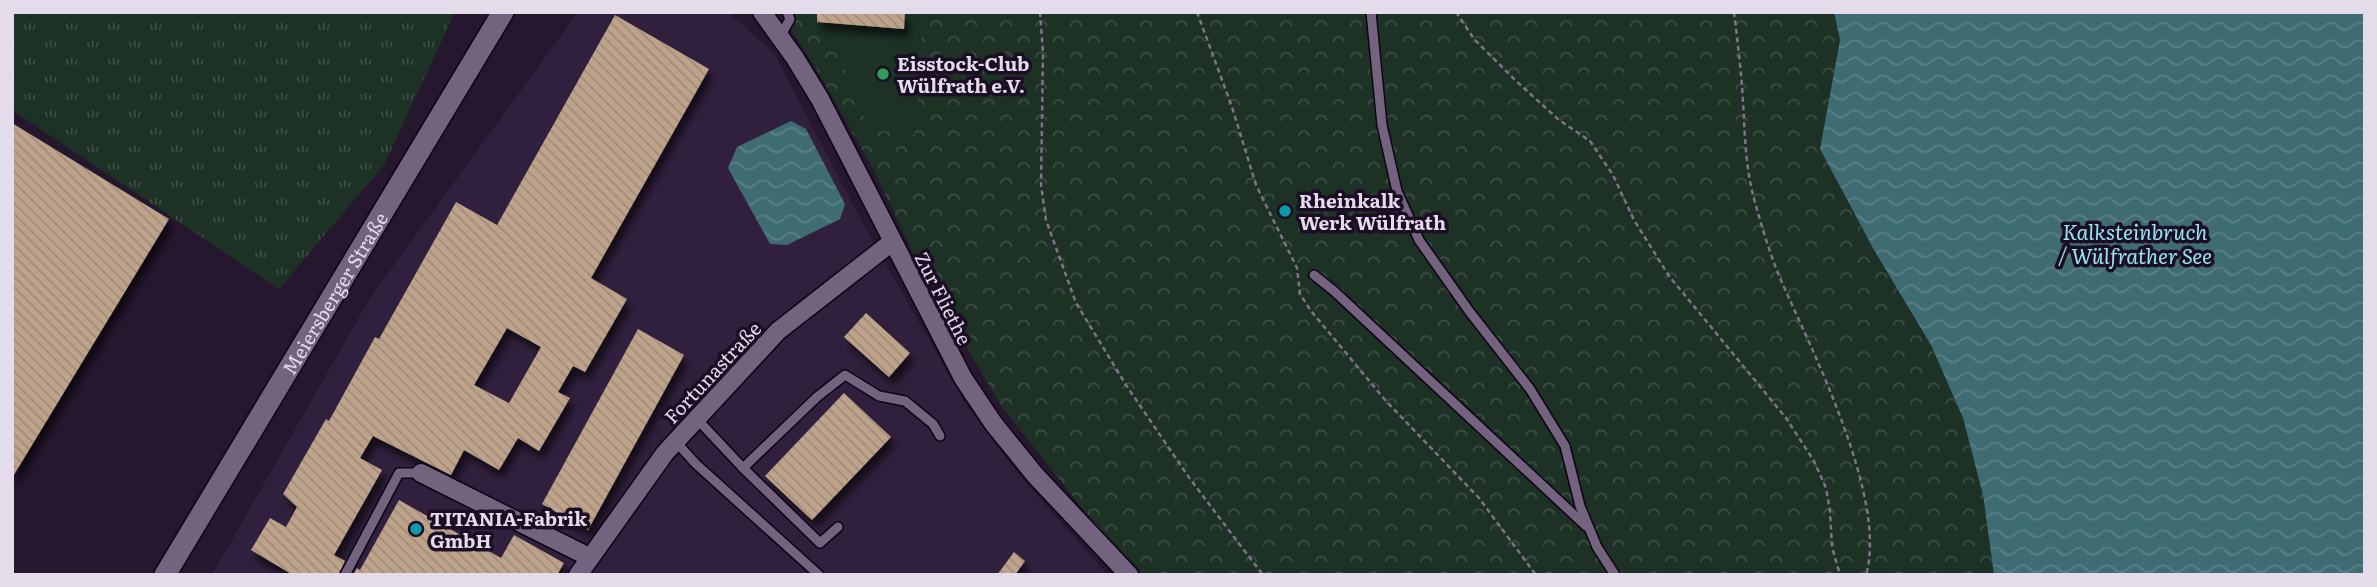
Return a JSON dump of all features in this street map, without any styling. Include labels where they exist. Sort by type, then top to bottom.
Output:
[{"type":"main road","name":"Meiersberger Straße","points":[[165,575],[503,12]]},
{"type":"street","name":"Zur Fliethe","points":[[762,12],[820,99],[962,378],[993,423],[1035,475],[1129,575]]},
{"type":"street","name":"Fortunastraße","points":[[578,575],[676,442],[778,331],[891,242]]},
{"type":"street","points":[[421,473],[589,557]]},
{"type":"lane","points":[[780,37],[790,19],[787,12]]},
{"type":"lane","points":[[1371,12],[1382,125],[1397,191],[1419,240],[1530,390],[1564,446],[1580,506],[1597,547],[1615,575]]},
{"type":"lane","points":[[1314,275],[1590,530]]},
{"type":"lane","points":[[744,468],[817,397],[845,375],[880,396],[905,401],[933,424],[940,436]]},
{"type":"lane","points":[[697,419],[820,543],[838,527]]},
{"type":"lane","points":[[676,442],[706,474],[818,575]]},
{"type":"lane","points":[[345,575],[399,473],[421,473]]},
{"type":"path","points":[[1040,12],[1043,53],[1041,185],[1046,220],[1076,303],[1126,385],[1190,479],[1263,575]]},
{"type":"path","points":[[1456,12],[1474,39],[1515,80],[1559,120],[1590,141],[1613,175],[1634,220],[1669,276],[1786,418],[1814,461],[1826,488],[1832,547],[1840,575]]},
{"type":"path","points":[[1734,12],[1746,164],[1754,200],[1779,275],[1836,407],[1855,463],[1871,531],[1871,557],[1867,575]]},
{"type":"shaded area","points":[[578,12],[728,12],[774,53],[867,231],[964,402],[1017,473],[1108,575],[212,575],[370,298]]},
{"type":"green space","points":[[12,12],[455,12],[384,165],[279,289],[12,110]]},
{"type":"green space","points":[[779,12],[1834,12],[1840,40],[1820,149],[1874,250],[1931,345],[1963,418],[1983,495],[1994,575],[1145,575],[1094,523],[1002,407],[926,280],[873,169],[817,70]]},
{"type":"green space","name":"Eisstock-Club Wülfrath e.V.","points":[[824,12],[924,12],[915,134],[871,130],[823,19]]},
{"type":"water","name":"Kalksteinbruch / Wülfrather See","points":[[1834,12],[2365,12],[2365,575],[1994,575],[1983,495],[1963,418],[1931,345],[1874,250],[1820,149],[1840,40]]},
{"type":"water","points":[[791,121],[806,129],[845,204],[840,219],[787,245],[770,244],[728,168],[737,147]]},
{"type":"building","points":[[817,12],[905,12],[904,29],[817,22]]},
{"type":"building","points":[[615,15],[709,69],[591,278],[627,299],[585,372],[573,366],[558,392],[570,398],[539,451],[518,438],[499,470],[464,450],[451,475],[373,436],[360,458],[382,470],[334,555],[345,561],[338,575],[293,575],[251,550],[270,518],[286,527],[297,507],[283,494],[326,419],[329,421],[375,337],[379,339],[456,202],[497,225]],"holes":[[[507,328],[541,347],[509,403],[474,385]]]},
{"type":"building","points":[[12,123],[169,219],[12,478]]},
{"type":"building","points":[[866,313],[910,353],[889,377],[844,337]]},
{"type":"building","points":[[638,329],[684,355],[588,530],[542,504]]},
{"type":"building","points":[[844,393],[891,437],[812,520],[765,476]]},
{"type":"building","name":"TITANIA-Fabrik GmbH","points":[[399,500],[501,558],[514,535],[564,563],[557,575],[353,575],[357,568],[360,570]]},
{"type":"building","points":[[1014,552],[1025,561],[1015,575],[997,575]]},
{"type":"place","name":"Eisstock-Club Wülfrath e.V.","points":[[883,74]]},
{"type":"place","name":"Rheinkalk Werk Wülfrath","points":[[1285,211]]},
{"type":"place","name":"TITANIA-Fabrik GmbH","points":[[416,529]]}]
